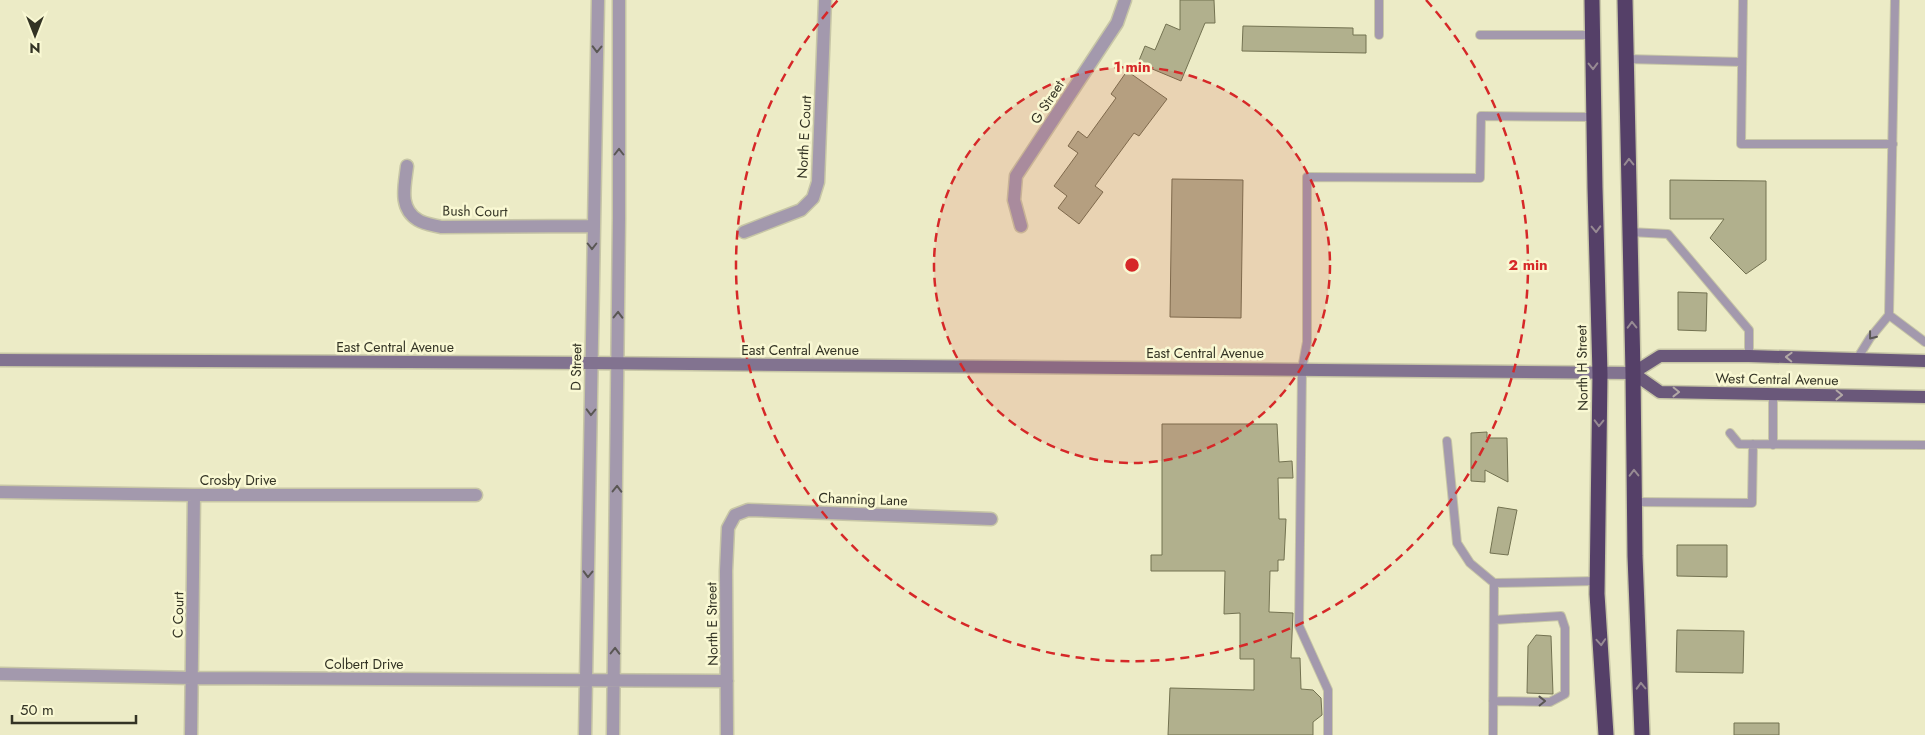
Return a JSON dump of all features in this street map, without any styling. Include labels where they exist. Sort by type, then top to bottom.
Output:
[{"type":"highway","name":"North H Street","points":[[1592,0],[1593,117],[1600,374],[1597,581],[1606,735]]},
{"type":"highway","points":[[1625,0],[1634,373],[1635,556],[1642,735]]},
{"type":"main road","name":"West Central Avenue","points":[[1925,361],[1749,356],[1660,356],[1634,373],[1660,392],[1925,397]]},
{"type":"main road","name":"East Central Avenue","points":[[0,360],[1302,369],[1600,374]]},
{"type":"main road","points":[[1600,374],[1634,373]]},
{"type":"street","name":"D Street","points":[[585,735],[598,0]]},
{"type":"street","points":[[613,735],[618,364],[619,0]]},
{"type":"street","name":"North E Court","points":[[744,232],[801,210],[813,198],[818,182],[825,0]]},
{"type":"street","name":"G Street","points":[[1021,226],[1014,200],[1016,176],[1117,24],[1125,0]]},
{"type":"street","name":"Bush Court","points":[[407,166],[403,195],[406,205],[419,222],[440,227],[593,226]]},
{"type":"street","name":"Crosby Drive","points":[[0,492],[194,495],[476,495]]},
{"type":"street","name":"C Court","points":[[191,735],[194,495]]},
{"type":"street","name":"Channing Lane","points":[[735,515],[748,510],[991,519]]},
{"type":"street","name":"North E Street","points":[[727,735],[726,571],[728,528],[735,515]]},
{"type":"street","name":"Colbert Drive","points":[[0,674],[192,678],[727,681]]},
{"type":"lane","points":[[1379,0],[1380,35]]},
{"type":"lane","points":[[1743,0],[1741,144],[1892,144]]},
{"type":"lane","points":[[1857,359],[1870,338],[1889,315],[1895,0]]},
{"type":"lane","points":[[1480,35],[1592,35]]},
{"type":"lane","points":[[1626,59],[1742,62]]},
{"type":"lane","points":[[1328,735],[1328,690],[1299,626],[1302,369],[1307,342],[1307,177],[1480,178],[1480,116],[1593,117]]},
{"type":"lane","points":[[1630,232],[1668,234],[1749,330],[1749,356]]},
{"type":"lane","points":[[1889,315],[1925,342]]},
{"type":"lane","points":[[1773,394],[1773,445]]},
{"type":"lane","points":[[1730,433],[1739,444],[1925,445]]},
{"type":"lane","points":[[1447,441],[1457,543],[1470,563],[1494,583],[1597,581]]},
{"type":"lane","points":[[1634,502],[1752,503],[1753,444]]},
{"type":"lane","points":[[1493,735],[1494,583]]},
{"type":"lane","points":[[1493,701],[1550,702],[1566,694],[1566,628],[1560,616],[1494,620]]},
{"type":"building","points":[[1180,0],[1214,0],[1215,23],[1205,23],[1181,81],[1138,63],[1145,46],[1155,50],[1166,24],[1180,30]]},
{"type":"building","points":[[1243,26],[1353,28],[1353,35],[1366,35],[1366,53],[1242,51]]},
{"type":"building","points":[[1127,71],[1167,99],[1139,136],[1134,133],[1095,186],[1103,192],[1079,224],[1058,208],[1067,196],[1054,186],[1078,153],[1068,146],[1078,131],[1087,138],[1116,98],[1111,94]]},
{"type":"building","points":[[1172,179],[1243,180],[1241,318],[1170,317]]},
{"type":"building","points":[[1670,180],[1766,181],[1766,260],[1746,274],[1710,238],[1724,219],[1670,219]]},
{"type":"building","points":[[1678,292],[1707,293],[1706,331],[1678,330]]},
{"type":"building","points":[[1162,424],[1277,424],[1279,462],[1292,461],[1293,478],[1278,478],[1279,519],[1286,519],[1284,560],[1278,560],[1278,571],[1270,571],[1269,612],[1293,613],[1291,658],[1300,658],[1301,689],[1313,690],[1321,698],[1322,715],[1313,722],[1313,735],[1168,735],[1170,688],[1254,690],[1254,659],[1240,659],[1240,613],[1224,614],[1225,571],[1151,571],[1151,555],[1162,555]]},
{"type":"building","points":[[1487,432],[1487,438],[1507,438],[1508,482],[1485,470],[1485,482],[1471,481],[1471,433]]},
{"type":"building","points":[[1498,507],[1517,510],[1508,555],[1490,553]]},
{"type":"building","points":[[1677,545],[1727,545],[1727,577],[1677,576]]},
{"type":"building","points":[[1677,630],[1744,631],[1743,673],[1676,672]]},
{"type":"building","points":[[1536,635],[1551,636],[1553,694],[1527,693],[1528,646]]},
{"type":"building","points":[[1734,723],[1779,723],[1779,735],[1734,735]]}]
